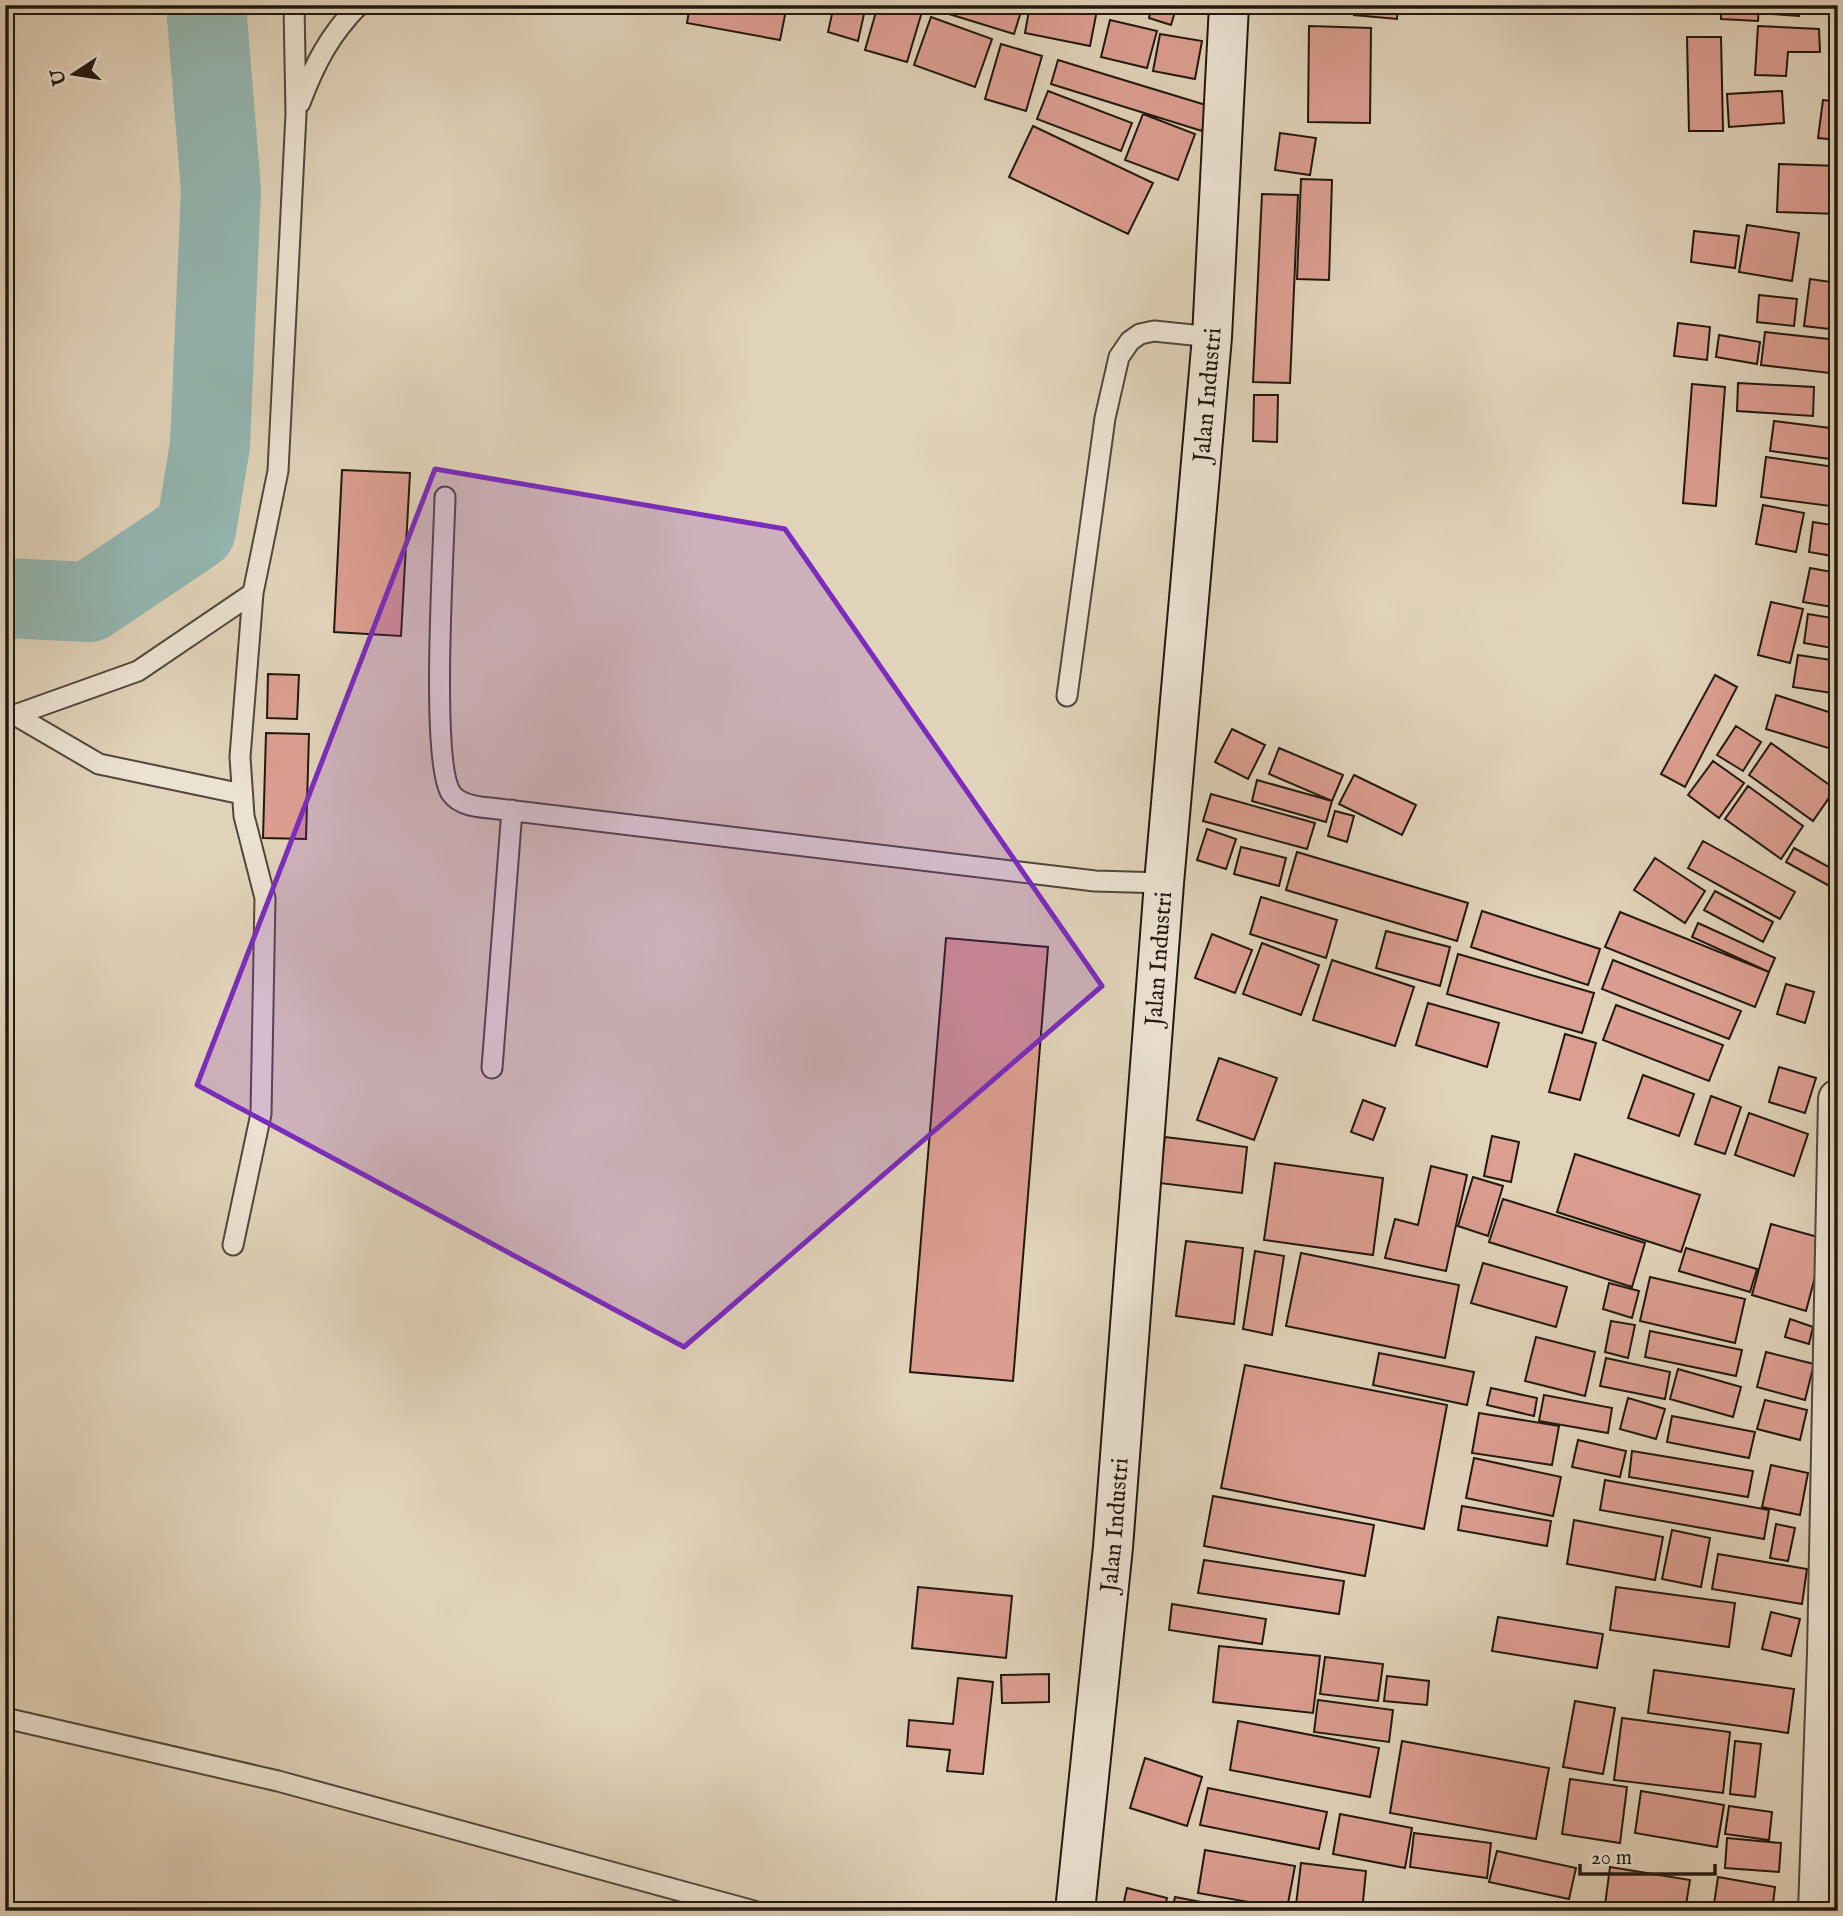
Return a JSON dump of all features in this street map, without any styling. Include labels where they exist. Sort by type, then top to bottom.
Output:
[{"type":"street","name":"Jalan Industri","points":[[1075,1911],[1114,1547],[1164,883],[1212,337],[1229,5]]},
{"type":"street","points":[[1818,1911],[1832,1656],[1838,1099]]},
{"type":"lane","points":[[233,1245],[261,1114],[265,898],[244,816],[240,757],[253,593],[278,471],[296,114],[294,5]]},
{"type":"lane","points":[[296,114],[314,65],[339,25],[359,5]]},
{"type":"lane","points":[[1067,695],[1105,418],[1119,357],[1130,341],[1140,334],[1154,331],[1212,337]]},
{"type":"lane","points":[[445,497],[440,719],[445,777],[453,796],[462,802],[1095,881],[1164,883]]},
{"type":"lane","points":[[10,714],[138,671],[253,593]]},
{"type":"lane","points":[[10,714],[99,764],[242,794]]},
{"type":"lane","points":[[492,1068],[512,810]]},
{"type":"lane","points":[[5,1718],[278,1781],[754,1911]]},
{"type":"highlighted area","points":[[435,469],[785,529],[1102,986],[684,1347],[197,1085]]},
{"type":"building","points":[[690,5],[787,5],[780,40],[687,23]]},
{"type":"building","points":[[834,5],[866,5],[858,41],[828,32]]},
{"type":"building","points":[[878,5],[924,5],[907,62],[865,50]]},
{"type":"building","points":[[938,5],[1023,5],[1014,34],[936,10]]},
{"type":"building","points":[[1030,5],[1098,5],[1090,46],[1025,33]]},
{"type":"building","points":[[1152,5],[1177,5],[1171,25],[1149,18]]},
{"type":"building","points":[[1297,5],[1346,5],[1345,10]]},
{"type":"building","points":[[1355,5],[1398,5],[1397,19],[1354,15]]},
{"type":"building","points":[[1721,5],[1759,5],[1758,21],[1721,19]]},
{"type":"building","points":[[1773,5],[1799,5],[1799,16],[1772,14]]},
{"type":"building","points":[[1835,5],[1835,9],[1807,7]]},
{"type":"building","points":[[931,17],[992,39],[975,87],[914,65]]},
{"type":"building","points":[[1110,20],[1157,31],[1147,68],[1101,57]]},
{"type":"building","points":[[1309,26],[1371,28],[1370,123],[1308,122]]},
{"type":"building","points":[[1758,26],[1819,29],[1820,52],[1788,52],[1786,76],[1755,75]]},
{"type":"building","points":[[1160,34],[1202,41],[1195,79],[1153,71]]},
{"type":"building","points":[[1687,37],[1721,37],[1723,131],[1689,131]]},
{"type":"building","points":[[1835,43],[1838,43],[1838,92],[1833,92]]},
{"type":"building","points":[[1001,44],[1042,56],[1026,111],[985,99]]},
{"type":"building","points":[[1058,60],[1209,106],[1202,131],[1051,84]]},
{"type":"building","points":[[1048,91],[1132,123],[1121,151],[1037,119]]},
{"type":"building","points":[[1782,91],[1784,123],[1729,127],[1727,94]]},
{"type":"building","points":[[1823,100],[1838,102],[1838,140],[1818,138]]},
{"type":"building","points":[[1143,114],[1195,134],[1178,180],[1125,160]]},
{"type":"building","points":[[1033,126],[1153,183],[1128,234],[1009,177]]},
{"type":"building","points":[[1280,133],[1316,138],[1310,175],[1275,170]]},
{"type":"building","points":[[1779,164],[1838,166],[1838,214],[1777,212]]},
{"type":"building","points":[[1301,179],[1332,180],[1329,280],[1297,279]]},
{"type":"building","points":[[1262,194],[1298,195],[1290,383],[1253,382]]},
{"type":"building","points":[[1747,225],[1799,233],[1792,281],[1739,272]]},
{"type":"building","points":[[1694,231],[1739,236],[1735,268],[1691,262]]},
{"type":"building","points":[[1810,279],[1838,283],[1838,330],[1804,326]]},
{"type":"building","points":[[1759,295],[1797,299],[1794,326],[1757,322]]},
{"type":"building","points":[[1678,323],[1710,327],[1707,360],[1674,356]]},
{"type":"building","points":[[1765,332],[1838,340],[1838,374],[1761,365]]},
{"type":"building","points":[[1719,335],[1760,342],[1757,364],[1716,357]]},
{"type":"building","points":[[1738,383],[1814,387],[1813,416],[1737,411]]},
{"type":"building","points":[[1838,383],[1838,423],[1830,422]]},
{"type":"building","points":[[1692,384],[1725,387],[1716,506],[1683,503]]},
{"type":"building","points":[[1254,395],[1278,395],[1277,442],[1253,441]]},
{"type":"building","points":[[1774,421],[1838,429],[1838,460],[1770,451]]},
{"type":"building","points":[[1766,457],[1835,467],[1830,506],[1761,497]]},
{"type":"building","points":[[342,470],[410,473],[401,636],[334,632]]},
{"type":"building","points":[[1763,505],[1804,513],[1796,552],[1756,544]]},
{"type":"building","points":[[1813,522],[1838,526],[1838,557],[1809,552]]},
{"type":"building","points":[[1810,568],[1838,573],[1838,608],[1803,602]]},
{"type":"building","points":[[1771,602],[1803,609],[1790,663],[1758,655]]},
{"type":"building","points":[[1808,614],[1838,619],[1838,649],[1804,643]]},
{"type":"building","points":[[1798,655],[1838,661],[1838,694],[1793,687]]},
{"type":"building","points":[[268,674],[299,675],[297,719],[267,718]]},
{"type":"building","points":[[1715,675],[1737,687],[1685,787],[1661,774]]},
{"type":"building","points":[[1776,695],[1838,715],[1838,751],[1766,729]]},
{"type":"building","points":[[1736,726],[1761,742],[1743,771],[1717,755]]},
{"type":"building","points":[[1232,729],[1265,745],[1248,779],[1215,762]]},
{"type":"building","points":[[266,733],[309,734],[306,839],[263,838]]},
{"type":"building","points":[[1771,743],[1835,789],[1813,821],[1749,775]]},
{"type":"building","points":[[1279,748],[1343,775],[1332,801],[1269,774]]},
{"type":"building","points":[[1713,761],[1744,783],[1719,818],[1688,795]]},
{"type":"building","points":[[1354,775],[1416,805],[1402,835],[1339,804]]},
{"type":"building","points":[[1257,780],[1332,801],[1326,822],[1252,801]]},
{"type":"building","points":[[1748,786],[1803,826],[1781,859],[1725,819]]},
{"type":"building","points":[[1211,794],[1315,823],[1307,849],[1203,821]]},
{"type":"building","points":[[1335,811],[1354,816],[1347,842],[1328,836]]},
{"type":"building","points":[[1207,829],[1236,839],[1226,869],[1197,860]]},
{"type":"building","points":[[1703,841],[1795,892],[1780,919],[1688,868]]},
{"type":"building","points":[[1241,847],[1286,858],[1279,886],[1234,874]]},
{"type":"building","points":[[1794,848],[1838,872],[1833,888],[1786,862]]},
{"type":"building","points":[[1297,852],[1468,903],[1457,941],[1286,890]]},
{"type":"building","points":[[1655,858],[1705,891],[1685,923],[1634,890]]},
{"type":"building","points":[[1715,891],[1773,922],[1763,942],[1704,910]]},
{"type":"building","points":[[1261,897],[1337,920],[1326,958],[1250,934]]},
{"type":"building","points":[[1482,911],[1600,949],[1588,985],[1471,947]]},
{"type":"building","points":[[1620,912],[1769,972],[1755,1007],[1605,947]]},
{"type":"building","points":[[1698,923],[1775,958],[1769,972],[1692,937]]},
{"type":"building","points":[[1386,931],[1450,947],[1440,986],[1376,968]]},
{"type":"building","points":[[1212,934],[1252,950],[1235,993],[1195,978]]},
{"type":"building","points":[[946,938],[1048,947],[1013,1381],[910,1372]]},
{"type":"building","points":[[1262,943],[1319,965],[1301,1015],[1243,994]]},
{"type":"building","points":[[1458,954],[1594,993],[1582,1033],[1447,994]]},
{"type":"building","points":[[1332,960],[1414,987],[1395,1046],[1313,1020]]},
{"type":"building","points":[[1613,960],[1741,1011],[1729,1039],[1602,989]]},
{"type":"building","points":[[1786,984],[1814,992],[1805,1023],[1777,1014]]},
{"type":"building","points":[[1428,1003],[1499,1023],[1487,1067],[1416,1045]]},
{"type":"building","points":[[1616,1005],[1723,1045],[1709,1081],[1603,1040]]},
{"type":"building","points":[[1565,1034],[1596,1043],[1580,1100],[1549,1092]]},
{"type":"building","points":[[1219,1058],[1277,1078],[1254,1140],[1197,1120]]},
{"type":"building","points":[[1779,1067],[1816,1078],[1805,1113],[1769,1102]]},
{"type":"building","points":[[1643,1075],[1694,1094],[1679,1136],[1628,1118]]},
{"type":"building","points":[[1711,1096],[1741,1107],[1725,1154],[1695,1144]]},
{"type":"building","points":[[1363,1100],[1385,1108],[1373,1140],[1351,1132]]},
{"type":"building","points":[[1749,1113],[1808,1134],[1794,1176],[1735,1155]]},
{"type":"building","points":[[1492,1136],[1519,1142],[1511,1182],[1484,1176]]},
{"type":"building","points":[[1165,1137],[1247,1147],[1242,1193],[1159,1183]]},
{"type":"building","points":[[1575,1154],[1700,1195],[1681,1252],[1557,1212]]},
{"type":"building","points":[[1275,1163],[1383,1178],[1373,1255],[1264,1240]]},
{"type":"building","points":[[1431,1166],[1467,1175],[1446,1271],[1385,1258],[1395,1219],[1418,1225]]},
{"type":"building","points":[[1473,1177],[1503,1186],[1488,1236],[1458,1226]]},
{"type":"building","points":[[1503,1199],[1645,1243],[1632,1287],[1489,1242]]},
{"type":"building","points":[[1771,1224],[1825,1239],[1806,1311],[1752,1295]]},
{"type":"building","points":[[1186,1241],[1243,1248],[1234,1324],[1176,1316]]},
{"type":"building","points":[[1686,1248],[1757,1269],[1750,1292],[1679,1271]]},
{"type":"building","points":[[1255,1251],[1284,1256],[1272,1335],[1243,1329]]},
{"type":"building","points":[[1301,1253],[1459,1285],[1445,1358],[1286,1326]]},
{"type":"building","points":[[1483,1263],[1567,1287],[1556,1327],[1471,1303]]},
{"type":"building","points":[[1650,1277],[1745,1299],[1735,1343],[1640,1321]]},
{"type":"building","points":[[1609,1283],[1639,1291],[1632,1318],[1603,1309]]},
{"type":"building","points":[[1790,1319],[1813,1327],[1809,1344],[1785,1337]]},
{"type":"building","points":[[1611,1321],[1635,1325],[1628,1358],[1605,1352]]},
{"type":"building","points":[[1650,1331],[1742,1350],[1736,1376],[1645,1357]]},
{"type":"building","points":[[1536,1337],[1595,1352],[1585,1396],[1525,1381]]},
{"type":"building","points":[[1766,1352],[1814,1364],[1805,1400],[1757,1387]]},
{"type":"building","points":[[1379,1353],[1474,1372],[1467,1405],[1373,1385]]},
{"type":"building","points":[[1606,1358],[1670,1372],[1665,1399],[1600,1386]]},
{"type":"building","points":[[1245,1365],[1447,1405],[1424,1529],[1221,1488]]},
{"type":"building","points":[[1678,1369],[1741,1387],[1733,1417],[1670,1399]]},
{"type":"building","points":[[1491,1388],[1537,1398],[1534,1416],[1487,1405]]},
{"type":"building","points":[[1544,1395],[1612,1408],[1608,1433],[1539,1421]]},
{"type":"building","points":[[1628,1398],[1665,1409],[1656,1439],[1620,1429]]},
{"type":"building","points":[[1765,1400],[1807,1410],[1800,1440],[1757,1429]]},
{"type":"building","points":[[1479,1413],[1559,1426],[1552,1465],[1472,1453]]},
{"type":"building","points":[[1672,1416],[1755,1432],[1749,1458],[1667,1442]]},
{"type":"building","points":[[1578,1440],[1626,1451],[1620,1477],[1572,1467]]},
{"type":"building","points":[[1632,1451],[1753,1471],[1748,1497],[1629,1477]]},
{"type":"building","points":[[1474,1458],[1561,1477],[1553,1516],[1466,1498]]},
{"type":"building","points":[[1771,1465],[1808,1473],[1800,1515],[1762,1507]]},
{"type":"building","points":[[1605,1480],[1769,1510],[1764,1539],[1600,1510]]},
{"type":"building","points":[[1213,1496],[1374,1525],[1365,1576],[1204,1546]]},
{"type":"building","points":[[1462,1506],[1551,1521],[1547,1546],[1458,1530]]},
{"type":"building","points":[[1574,1520],[1663,1537],[1655,1580],[1567,1564]]},
{"type":"building","points":[[1776,1524],[1795,1528],[1788,1561],[1770,1558]]},
{"type":"building","points":[[1672,1530],[1710,1538],[1701,1587],[1662,1579]]},
{"type":"building","points":[[1718,1554],[1807,1569],[1802,1604],[1712,1589]]},
{"type":"building","points":[[1204,1560],[1344,1581],[1339,1614],[1198,1593]]},
{"type":"building","points":[[918,1587],[1012,1596],[1006,1658],[912,1648]]},
{"type":"building","points":[[1616,1587],[1735,1603],[1729,1647],[1610,1630]]},
{"type":"building","points":[[1172,1604],[1266,1619],[1262,1644],[1169,1630]]},
{"type":"building","points":[[1771,1612],[1800,1619],[1791,1656],[1762,1649]]},
{"type":"building","points":[[1498,1617],[1603,1634],[1597,1668],[1492,1651]]},
{"type":"building","points":[[1219,1646],[1320,1656],[1313,1713],[1213,1702]]},
{"type":"building","points":[[1325,1657],[1383,1664],[1378,1701],[1320,1694]]},
{"type":"building","points":[[1654,1670],[1794,1689],[1788,1733],[1648,1713]]},
{"type":"building","points":[[1049,1674],[1049,1702],[1002,1703],[1001,1675]]},
{"type":"building","points":[[1387,1676],[1429,1681],[1427,1705],[1384,1701]]},
{"type":"building","points":[[958,1678],[993,1682],[983,1774],[947,1771],[950,1750],[907,1746],[909,1720],[953,1724]]},
{"type":"building","points":[[1318,1700],[1393,1710],[1389,1742],[1314,1732]]},
{"type":"building","points":[[1575,1701],[1615,1708],[1603,1774],[1563,1767]]},
{"type":"building","points":[[1622,1718],[1730,1732],[1723,1793],[1614,1780]]},
{"type":"building","points":[[1238,1721],[1379,1748],[1370,1797],[1230,1770]]},
{"type":"building","points":[[1402,1741],[1549,1768],[1536,1839],[1390,1813]]},
{"type":"building","points":[[1735,1741],[1761,1744],[1755,1797],[1730,1794]]},
{"type":"building","points":[[1145,1758],[1202,1777],[1187,1826],[1130,1808]]},
{"type":"building","points":[[1570,1779],[1627,1787],[1620,1843],[1562,1834]]},
{"type":"building","points":[[1208,1788],[1327,1812],[1319,1849],[1200,1825]]},
{"type":"building","points":[[1641,1791],[1724,1805],[1717,1847],[1635,1833]]},
{"type":"building","points":[[1729,1806],[1772,1812],[1769,1840],[1725,1834]]},
{"type":"building","points":[[1340,1814],[1412,1828],[1405,1868],[1333,1854]]},
{"type":"building","points":[[1414,1833],[1491,1843],[1487,1878],[1410,1867]]},
{"type":"building","points":[[1727,1838],[1781,1843],[1779,1872],[1725,1868]]},
{"type":"building","points":[[1205,1850],[1295,1866],[1287,1909],[1198,1893]]},
{"type":"building","points":[[1497,1851],[1576,1868],[1569,1899],[1489,1882]]},
{"type":"building","points":[[1301,1863],[1366,1871],[1362,1911],[1296,1905]]},
{"type":"building","points":[[1610,1867],[1690,1880],[1685,1911],[1642,1911],[1605,1905]]},
{"type":"building","points":[[1718,1877],[1775,1887],[1772,1911],[1713,1911]]},
{"type":"building","points":[[1127,1888],[1167,1898],[1164,1911],[1122,1911]]},
{"type":"building","points":[[1175,1897],[1248,1911],[1172,1911]]},
{"type":"building","points":[[1597,1905],[1630,1911],[1596,1911]]},
{"type":"waterway","points":[[5,598],[89,602],[196,530],[210,445],[221,190],[206,5]]}]
